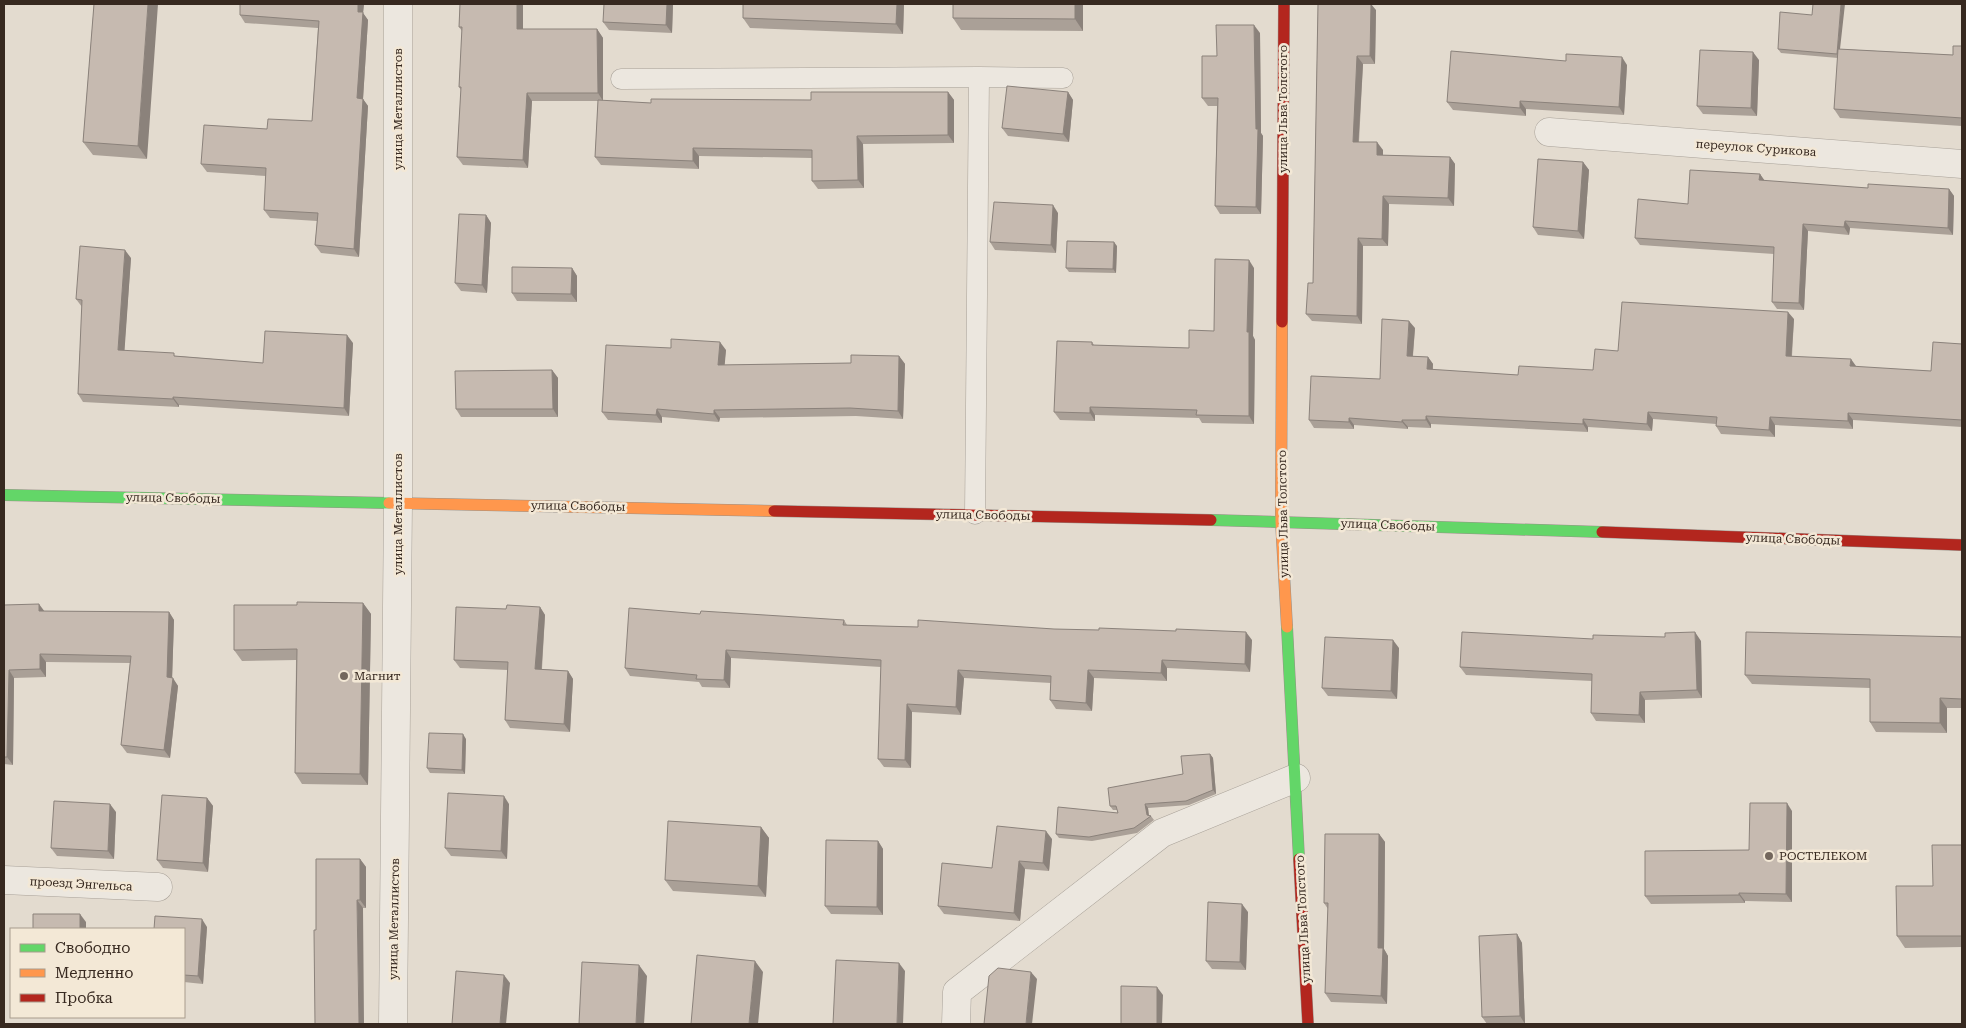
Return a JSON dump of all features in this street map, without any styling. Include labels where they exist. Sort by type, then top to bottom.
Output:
[{"type":"street","name":"улица Металлистов","points":[[393,1024],[398,502],[398,4]]},
{"type":"street","name":"улица Льва Толстого","points":[[1284,4],[1282,521],[1308,1024]]},
{"type":"street","name":"переулок Сурикова","points":[[1549,132],[1962,164]]},
{"type":"street","name":"улица Свободы","points":[[4,495],[1282,521],[1962,545]]},
{"type":"street","points":[[956,1024],[957,992],[1162,833],[1296,778]]},
{"type":"street","name":"проезд Энгельса","points":[[4,880],[158,888]]},
{"type":"lane","points":[[975,514],[979,77]]},
{"type":"lane","points":[[622,79],[1063,78]]},
{"type":"building","points":[[94,4],[148,4],[138,146],[83,142]]},
{"type":"building","points":[[240,4],[358,4],[358,12],[363,12],[357,98],[363,99],[354,249],[315,245],[318,213],[264,210],[266,168],[201,164],[204,125],[267,129],[268,119],[312,121],[319,21],[240,15]]},
{"type":"building","points":[[460,4],[517,4],[517,29],[597,29],[598,93],[527,93],[523,160],[457,157],[461,87],[459,87],[462,27],[459,27]]},
{"type":"building","points":[[604,4],[667,4],[666,25],[603,22]]},
{"type":"building","points":[[743,4],[897,4],[896,24],[743,18]]},
{"type":"building","points":[[953,4],[1075,4],[1075,19],[953,18]]},
{"type":"building","points":[[1318,4],[1371,4],[1370,56],[1357,56],[1353,142],[1377,142],[1377,155],[1450,157],[1448,198],[1383,196],[1382,239],[1358,238],[1357,316],[1306,314],[1308,283],[1313,283]]},
{"type":"building","points":[[1813,4],[1841,4],[1837,54],[1778,49],[1780,12],[1812,15]]},
{"type":"building","points":[[1216,25],[1254,25],[1256,129],[1258,129],[1256,207],[1215,206],[1218,98],[1202,98],[1202,56],[1217,56]]},
{"type":"building","points":[[1953,46],[1962,46],[1962,118],[1834,109],[1838,49],[1953,55]]},
{"type":"building","points":[[1700,50],[1753,52],[1751,108],[1697,106]]},
{"type":"building","points":[[1451,51],[1566,61],[1566,54],[1622,57],[1619,107],[1520,101],[1520,108],[1447,102]]},
{"type":"building","points":[[1007,86],[1068,92],[1063,134],[1002,128]]},
{"type":"building","points":[[811,92],[948,92],[948,135],[857,136],[858,180],[812,181],[812,150],[693,148],[693,161],[595,157],[598,100],[651,103],[651,99],[811,100]]},
{"type":"building","points":[[1538,159],[1583,162],[1578,231],[1533,227]]},
{"type":"building","points":[[1690,170],[1760,174],[1759,180],[1868,188],[1868,184],[1949,189],[1948,228],[1845,221],[1844,227],[1803,224],[1799,303],[1772,302],[1774,247],[1635,238],[1638,199],[1688,204]]},
{"type":"building","points":[[994,202],[1053,205],[1051,245],[990,242]]},
{"type":"building","points":[[459,214],[486,215],[482,285],[455,283]]},
{"type":"building","points":[[1067,241],[1114,242],[1113,269],[1066,268]]},
{"type":"building","points":[[80,246],[125,250],[118,350],[174,353],[174,356],[263,363],[265,331],[347,335],[344,408],[173,397],[173,399],[78,394],[82,300],[76,299]]},
{"type":"building","points":[[1215,259],[1249,260],[1247,332],[1249,332],[1249,416],[1196,415],[1197,410],[1090,407],[1090,413],[1054,412],[1057,341],[1092,342],[1092,345],[1189,348],[1189,330],[1214,331]]},
{"type":"building","points":[[512,267],[572,268],[571,294],[512,293]]},
{"type":"building","points":[[1622,302],[1788,312],[1786,356],[1851,359],[1850,366],[1931,371],[1933,342],[1962,344],[1962,420],[1848,413],[1848,421],[1770,417],[1769,430],[1716,426],[1717,417],[1648,412],[1647,424],[1583,419],[1583,424],[1426,416],[1426,420],[1402,420],[1402,422],[1349,418],[1349,422],[1309,420],[1311,376],[1380,379],[1382,319],[1409,321],[1407,356],[1428,357],[1427,369],[1518,375],[1519,366],[1593,370],[1595,349],[1618,351]]},
{"type":"building","points":[[671,339],[720,342],[718,365],[851,363],[851,355],[899,356],[898,411],[850,408],[714,410],[714,414],[657,409],[656,415],[602,412],[606,345],[671,348]]},
{"type":"building","points":[[552,370],[553,409],[456,409],[455,371]]},
{"type":"building","points":[[297,602],[363,603],[360,774],[295,773],[297,649],[234,650],[234,605],[297,605]]},
{"type":"building","points":[[39,604],[39,611],[169,612],[167,677],[173,678],[164,750],[121,745],[131,656],[40,654],[40,669],[9,670],[7,757],[4,757],[4,605]]},
{"type":"building","points":[[507,605],[540,607],[535,669],[568,671],[564,724],[505,720],[508,662],[454,660],[456,607],[506,609]]},
{"type":"building","points":[[629,608],[700,614],[701,611],[844,620],[843,625],[918,627],[918,620],[1054,629],[1099,630],[1099,628],[1176,631],[1176,629],[1246,632],[1245,664],[1162,660],[1161,673],[1088,670],[1086,703],[1050,700],[1051,676],[958,670],[956,707],[907,704],[905,760],[878,759],[881,660],[726,650],[724,680],[696,679],[697,675],[625,668]]},
{"type":"building","points":[[1462,632],[1593,639],[1593,635],[1665,637],[1665,633],[1695,632],[1697,690],[1640,692],[1639,715],[1591,713],[1592,674],[1460,667]]},
{"type":"building","points":[[1746,632],[1962,637],[1962,699],[1940,698],[1940,723],[1870,722],[1870,679],[1745,675]]},
{"type":"building","points":[[1325,637],[1393,640],[1391,691],[1322,688]]},
{"type":"building","points":[[429,733],[463,734],[462,770],[427,768]]},
{"type":"building","points":[[1210,754],[1213,790],[1186,801],[1145,804],[1147,815],[1151,816],[1134,828],[1089,837],[1056,834],[1058,807],[1118,813],[1116,806],[1110,806],[1108,788],[1183,774],[1181,756]]},
{"type":"building","points":[[448,793],[504,796],[501,851],[445,848]]},
{"type":"building","points":[[162,795],[207,798],[203,863],[157,860]]},
{"type":"building","points":[[54,801],[110,804],[108,851],[51,848]]},
{"type":"building","points":[[1750,803],[1787,803],[1786,894],[1739,893],[1739,895],[1645,896],[1645,851],[1749,850]]},
{"type":"building","points":[[668,821],[761,827],[758,886],[665,880]]},
{"type":"building","points":[[997,826],[1046,831],[1043,863],[1019,861],[1014,913],[938,906],[942,863],[992,868]]},
{"type":"building","points":[[1325,834],[1379,834],[1378,948],[1383,948],[1381,996],[1325,993],[1328,903],[1324,903]]},
{"type":"building","points":[[826,840],[878,841],[877,907],[825,906]]},
{"type":"building","points":[[1932,845],[1962,845],[1962,936],[1897,936],[1896,886],[1933,886]]},
{"type":"building","points":[[316,859],[360,859],[360,900],[357,900],[359,1024],[315,1024],[314,930],[316,930]]},
{"type":"building","points":[[1208,902],[1242,904],[1240,962],[1206,961]]},
{"type":"building","points":[[33,914],[80,914],[80,928],[33,928]]},
{"type":"building","points":[[155,916],[202,919],[198,976],[185,975],[185,928],[154,928]]},
{"type":"building","points":[[1517,934],[1520,1016],[1482,1017],[1479,936]]},
{"type":"building","points":[[697,955],[755,961],[749,1024],[691,1024]]},
{"type":"building","points":[[836,960],[899,963],[897,1024],[833,1024]]},
{"type":"building","points":[[582,962],[639,965],[636,1024],[579,1024]]},
{"type":"building","points":[[998,968],[1031,972],[1026,1024],[984,1024],[989,976]]},
{"type":"building","points":[[456,971],[504,975],[500,1024],[452,1024]]},
{"type":"building","points":[[1121,986],[1157,987],[1157,1024],[1121,1024]]},
{"type":"traffic: fast","points":[[4,495],[389,503]]},
{"type":"traffic: fast","points":[[1211,520],[1602,532]]},
{"type":"traffic: fast","points":[[1287,627],[1299,859]]},
{"type":"traffic: slow","points":[[1282,322],[1281,521],[1287,627]]},
{"type":"traffic: slow","points":[[389,503],[774,511]]},
{"type":"traffic: jam","points":[[1282,322],[1284,4]]},
{"type":"traffic: jam","points":[[774,511],[1211,520]]},
{"type":"traffic: jam","points":[[1602,532],[1962,545]]},
{"type":"traffic: jam","points":[[1299,859],[1308,1024]]},
{"type":"place","name":"Магнит","points":[[344,676]]},
{"type":"place","name":"РОСТЕЛЕКОМ","points":[[1769,856]]}]
